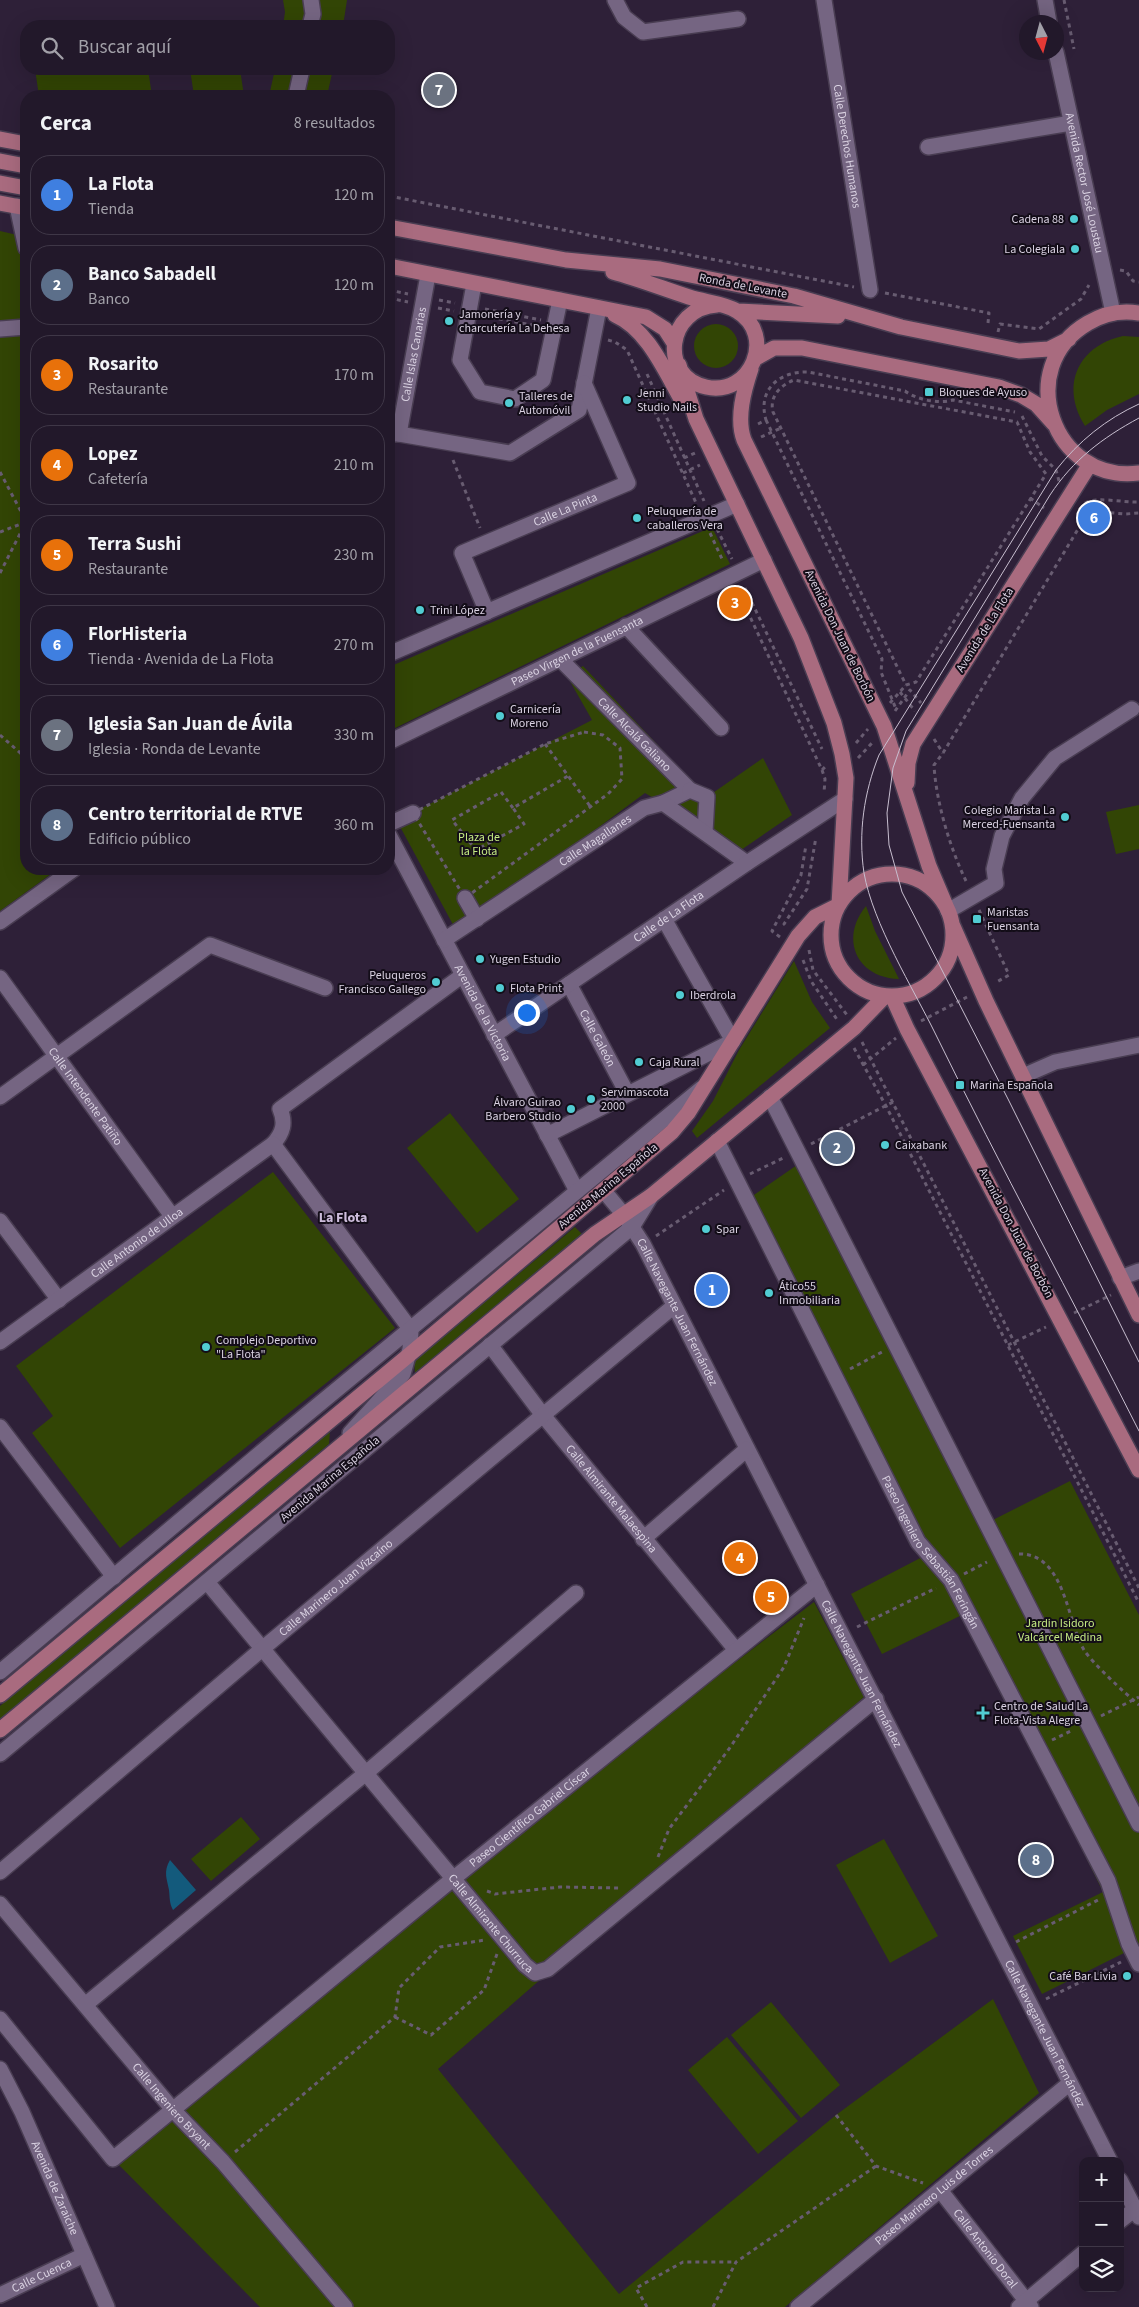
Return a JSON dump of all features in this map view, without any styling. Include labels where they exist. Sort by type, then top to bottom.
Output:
[{"type":"main road","points":[[0,138],[20,143]]},
{"type":"main road","points":[[0,161],[20,165]]},
{"type":"main road","points":[[0,183],[20,187]]},
{"type":"main road","points":[[0,203],[20,207]]},
{"type":"main road","name":"Ronda de Levante","points":[[395,227],[566,260],[660,269],[794,296],[901,327],[1019,351],[1049,349],[1069,339]]},
{"type":"main road","points":[[566,260],[634,277],[738,311],[816,314],[901,327]]},
{"type":"main road","points":[[395,268],[651,319],[665,329],[674,343],[678,365],[690,405],[814,670],[834,723],[846,771],[838,905],[831,928],[831,939],[836,960],[849,979],[858,986],[889,996],[914,992],[934,980],[941,972],[949,957],[953,940],[949,914],[939,896],[925,884],[908,876],[896,874],[876,876],[866,880],[846,895],[838,905]]},
{"type":"main road","points":[[674,343],[678,330],[691,314],[703,307],[717,305]]},
{"type":"main road","points":[[599,308],[622,319],[640,334],[709,446]]},
{"type":"main road","points":[[738,311],[749,322],[756,336],[754,363]]},
{"type":"main road","points":[[1054,424],[1048,402],[1048,381],[1053,364],[1069,339],[1093,320],[1113,314],[1139,313]]},
{"type":"main road","points":[[678,365],[693,382],[714,388],[735,384],[754,363],[774,348],[797,347],[986,384],[1029,399],[1044,410],[1066,444],[1090,464],[1109,471],[1139,473]]},
{"type":"main road","name":"Avenida Don Juan de Borbón","points":[[754,363],[744,396],[742,431],[879,716],[893,749],[908,804],[929,866],[981,990],[1139,1315]]},
{"type":"main road","name":"Avenida de La Flota","points":[[908,804],[907,771],[913,744],[1090,464]]},
{"type":"main road","name":"Avenida Marina Española","points":[[0,1695],[604,1191],[672,1132],[688,1113],[795,941],[815,917],[838,905]]},
{"type":"main road","name":"Avenida Don Juan de Borbón","points":[[889,996],[1139,1470]]},
{"type":"main road","name":"Avenida Marina Española","points":[[0,1730],[595,1234],[628,1221],[651,1196],[850,1031],[889,996]]},
{"type":"street","points":[[311,0],[313,14],[312,20]]},
{"type":"street","points":[[615,0],[624,17],[643,32],[738,19]]},
{"type":"street","name":"Calle Derechos Humanos","points":[[824,0],[870,290]]},
{"type":"street","points":[[1044,0],[1047,15]]},
{"type":"street","name":"Avenida Rector José Loustau","points":[[1058,60],[1113,314]]},
{"type":"street","points":[[297,90],[301,75]]},
{"type":"street","points":[[928,147],[1071,123]]},
{"type":"street","name":"Calle Islas Canarias","points":[[395,429],[428,274]]},
{"type":"street","points":[[474,284],[460,360],[480,392],[515,399],[543,380],[560,300]]},
{"type":"street","points":[[395,434],[510,453],[579,410],[599,308]]},
{"type":"street","points":[[0,329],[20,327]]},
{"type":"street","name":"Calle La Pinta","points":[[487,612],[462,553],[628,483],[584,383]]},
{"type":"street","points":[[395,651],[736,504]]},
{"type":"street","name":"Paseo Virgen de la Fuensanta","points":[[395,739],[764,560]]},
{"type":"street","points":[[626,626],[721,728]]},
{"type":"street","name":"Calle Alcalá Galiano","points":[[560,658],[690,790],[707,797],[705,832]]},
{"type":"street","points":[[949,914],[973,896],[996,884],[994,870],[1002,836],[1022,798],[1055,758],[1132,709]]},
{"type":"street","points":[[690,790],[663,803],[746,863]]},
{"type":"street","name":"Calle de La Flota","points":[[494,1035],[746,863],[845,799]]},
{"type":"street","name":"Calle Magallanes","points":[[444,940],[644,808],[663,803]]},
{"type":"street","points":[[395,821],[413,813]]},
{"type":"street","name":"Avenida de la Victoria","points":[[395,846],[577,1191]]},
{"type":"street","points":[[0,922],[66,875]]},
{"type":"street","points":[[465,898],[477,919]]},
{"type":"street","points":[[547,1135],[733,1041],[664,919]]},
{"type":"street","points":[[0,1097],[210,945],[325,988]]},
{"type":"street","name":"Calle Antonio de Ulloa","points":[[0,1342],[273,1144],[279,1137],[284,1121],[280,1109],[463,975]]},
{"type":"street","name":"Calle Intendente Patiño","points":[[0,978],[58,1055],[172,1216]]},
{"type":"street","name":"Calle Galeón","points":[[569,984],[627,1093]]},
{"type":"street","points":[[1022,1076],[1055,1062],[1139,1045]]},
{"type":"street","name":"Avenida Marina Española","points":[[0,1672],[705,1085]]},
{"type":"street","points":[[770,1097],[1139,1824]]},
{"type":"street","name":"Paseo Ingeniero Sebastián Feringán","points":[[717,1141],[918,1542],[951,1580],[1108,1881],[1137,1959]]},
{"type":"street","points":[[273,1144],[411,1330]]},
{"type":"street","name":"Calle Navegante Juan Fernández","points":[[604,1191],[628,1221],[643,1244],[1108,2157]]},
{"type":"street","points":[[0,1221],[59,1300]]},
{"type":"street","name":"Avenida Marina Española","points":[[0,1754],[490,1345],[628,1221]]},
{"type":"street","points":[[1120,1278],[1139,1271]]},
{"type":"street","name":"Calle Marinero Juan Vizcaíno","points":[[0,1872],[262,1648],[674,1306]]},
{"type":"street","name":"Avenida Marina Española","points":[[332,1454],[380,1398],[399,1381],[409,1354],[411,1330]]},
{"type":"street","name":"Calle Almirante Malaespina","points":[[490,1345],[542,1414],[736,1650]]},
{"type":"street","points":[[0,1427],[114,1577]]},
{"type":"street","points":[[644,1539],[747,1448]]},
{"type":"street","name":"Calle Almirante Churruca","points":[[207,1582],[525,1965],[535,1973],[548,1969],[876,1699]]},
{"type":"street","name":"Paseo Científico Gabriel Císcar","points":[[0,2019],[113,2159],[454,1878],[817,1585]]},
{"type":"street","points":[[85,2005],[366,1773],[576,1593]]},
{"type":"street","name":"Calle Ingeniero Bryant","points":[[0,1904],[174,2110],[223,2162],[345,2307]]},
{"type":"street","name":"Avenida de Zaraiche","points":[[0,2069],[22,2112],[107,2307]]},
{"type":"street","name":"Paseo Marinero Luis de Torres","points":[[798,2307],[1070,2083]]},
{"type":"street","points":[[1124,2188],[1137,2213],[1124,2219]]},
{"type":"street","name":"Calle Antonio Doral","points":[[940,2190],[1025,2305]]},
{"type":"street","name":"Calle Cuenca","points":[[0,2295],[84,2255]]},
{"type":"street","points":[[1025,2305],[1079,2257]]},
{"type":"path","points":[[395,197],[989,314],[988,323]]},
{"type":"path","points":[[994,346],[1000,324],[1034,330],[1046,326],[1081,300],[1086,294],[1088,287],[1103,271],[1126,271],[1133,281],[1139,282]]},
{"type":"path","points":[[395,292],[423,301],[554,326]]},
{"type":"path","points":[[395,299],[423,301],[554,326]]},
{"type":"path","points":[[593,337],[615,342],[627,350]]},
{"type":"path","points":[[645,370],[684,458],[828,765],[828,794],[820,815],[807,888],[784,924],[801,952],[811,981],[870,1059],[893,1102],[1139,1588]]},
{"type":"path","points":[[896,709],[881,672],[882,659],[766,420],[765,402],[770,388],[781,377],[796,371],[808,372],[905,390],[912,396],[945,402],[953,400],[1022,415],[1042,456],[1056,470],[1059,481],[1058,495],[1080,506],[1094,500],[1139,502]]},
{"type":"path","points":[[828,765],[860,740],[906,685],[916,682],[1046,474],[1030,452],[1016,422],[794,380],[786,384],[774,396],[772,401],[773,412],[906,685]]},
{"type":"path","points":[[984,406],[986,384]]},
{"type":"path","points":[[742,431],[766,420]]},
{"type":"path","points":[[446,442],[486,543]]},
{"type":"path","points":[[684,458],[709,446]]},
{"type":"path","points":[[0,472],[20,510]]},
{"type":"path","points":[[863,1065],[907,1029],[1009,975],[958,866],[935,787],[934,766],[1089,511],[1125,514],[1139,512]]},
{"type":"path","points":[[0,532],[20,524]]},
{"type":"path","points":[[0,573],[20,534]]},
{"type":"path","points":[[584,732],[603,735],[620,748],[622,779],[608,794],[590,806],[465,898],[413,813],[545,744],[584,732]]},
{"type":"path","points":[[0,735],[20,753]]},
{"type":"path","points":[[545,744],[590,806]]},
{"type":"path","points":[[822,770],[824,779],[823,798]]},
{"type":"path","points":[[514,808],[568,776]]},
{"type":"path","points":[[502,792],[514,808],[524,824],[476,850],[452,820],[502,792]]},
{"type":"path","points":[[801,827],[807,836],[801,875],[772,931],[795,941],[808,943],[810,959],[816,975],[840,1005],[863,1065],[886,1106],[1139,1603]]},
{"type":"path","points":[[643,1244],[737,1181],[893,1102]]},
{"type":"path","points":[[835,1376],[896,1345]]},
{"type":"path","points":[[843,1634],[1002,1555],[1027,1554],[1045,1563],[1060,1583],[1085,1650],[1139,1705]]},
{"type":"path","points":[[655,1863],[669,1829],[729,1749],[784,1668],[806,1612]]},
{"type":"path","points":[[454,1878],[495,1894],[560,1888],[645,1888]]},
{"type":"path","points":[[1002,1949],[1112,1893]]},
{"type":"path","points":[[223,2162],[395,2017],[399,1988],[440,1947],[503,1938],[484,1990],[430,2035],[395,2017]]},
{"type":"path","points":[[1031,2007],[1137,1959]]},
{"type":"path","points":[[836,2115],[876,2166],[940,2190]]},
{"type":"path","points":[[713,2307],[736,2262],[876,2166]]},
{"type":"path","points":[[647,2307],[636,2288],[683,2262],[736,2262]]},
{"type":"green space","points":[[283,0],[347,0],[344,20],[284,20]]},
{"type":"green space","points":[[36,75],[149,75],[151,90],[38,90]]},
{"type":"green space","points":[[191,75],[241,75],[243,90],[193,90]]},
{"type":"green space","points":[[274,75],[332,75],[328,90],[270,90]]},
{"type":"green space","points":[[0,231],[20,236],[20,875],[50,875],[0,911]]},
{"type":"green space","points":[[716,324],[728,328],[734,334],[738,346],[734,358],[728,364],[716,368],[704,364],[698,358],[694,346],[698,334],[704,328]]},
{"type":"green space","points":[[1123,336],[1139,337],[1139,394],[1107,410],[1085,426],[1074,397],[1074,383],[1077,370],[1094,349],[1107,341]]},
{"type":"green space","points":[[712,527],[730,564],[395,728],[395,664]]},
{"type":"green space","name":"Plaza de la Flota","points":[[583,666],[707,797],[763,758],[792,815],[741,850],[645,793],[457,932],[397,821],[592,720],[567,676]]},
{"type":"green space","points":[[1139,805],[1139,849],[1116,854],[1106,812]]},
{"type":"green space","points":[[866,906],[875,931],[899,979],[884,977],[872,972],[863,964],[857,954],[854,943],[854,931],[858,919]]},
{"type":"green space","points":[[794,961],[812,1002],[830,1028],[697,1138],[692,1131],[713,1101],[739,1050]]},
{"type":"green space","points":[[450,1113],[519,1199],[477,1233],[407,1148]]},
{"type":"green space","name":"Jardin Isidoro Valcárcel Medina","points":[[797,1165],[981,1526],[1070,1481],[1139,1615],[1139,1952],[1136,1947],[1042,1994],[1013,1936],[1103,1892],[966,1613],[882,1654],[851,1594],[928,1554],[751,1197]]},
{"type":"green space","name":"Complejo Deportivo \"La Flota\"","points":[[273,1172],[395,1328],[120,1548],[32,1433],[53,1416],[16,1366]]},
{"type":"green space","points":[[575,1227],[582,1234],[415,1373],[414,1361]]},
{"type":"green space","points":[[330,1431],[329,1444],[0,1720],[0,1706]]},
{"type":"green space","points":[[814,1602],[864,1697],[438,2069],[619,2294],[836,2115],[993,1999],[1039,2093],[785,2307],[260,2307],[113,2159],[454,1878]]},
{"type":"green space","points":[[241,1817],[260,1839],[211,1881],[191,1859]]},
{"type":"green space","points":[[884,1839],[938,1936],[890,1963],[836,1865]]},
{"type":"green space","points":[[771,2002],[840,2085],[801,2118],[731,2035]]},
{"type":"green space","points":[[727,2037],[798,2121],[758,2154],[688,2070]]},
{"type":"water","points":[[170,1860],[196,1890],[173,1910],[166,1875]]},
{"type":"tram line","points":[[1139,404],[1104,424],[1084,440],[1056,470],[879,755],[869,783],[862,828],[862,858],[869,893],[895,956],[1139,1431]]},
{"type":"tram line","points":[[1139,418],[1089,451],[1068,471],[1050,495],[906,731],[893,768],[887,813],[889,845],[902,892],[1139,1362]]},
{"type":"place","name":"Iglesia San Juan de Ávila","points":[[439,90]]},
{"type":"place","name":"Cadena 88","points":[[1074,219]]},
{"type":"place","name":"La Colegiala","points":[[1075,249]]},
{"type":"place","name":"Jamonería y charcutería La Dehesa","points":[[449,321]]},
{"type":"place","name":"Bloques de Ayuso","points":[[929,392]]},
{"type":"place","name":"Jenni Studio Nails","points":[[627,400]]},
{"type":"place","name":"Talleres de Automóvil","points":[[509,403]]},
{"type":"place","name":"Peluquería de caballeros Vera","points":[[637,518]]},
{"type":"place","name":"FlorHisteria","points":[[1094,518]]},
{"type":"place","name":"Rosarito","points":[[735,603]]},
{"type":"place","name":"Trini López","points":[[420,610]]},
{"type":"place","name":"Carnicería Moreno","points":[[500,716]]},
{"type":"place","name":"Colegio Marista La Merced-Fuensanta","points":[[1065,817]]},
{"type":"place","name":"Maristas Fuensanta","points":[[977,919]]},
{"type":"place","name":"Yugen Estudio","points":[[480,959]]},
{"type":"place","name":"Peluqueros Francisco Gallego","points":[[436,982]]},
{"type":"place","name":"Flota Print","points":[[500,988]]},
{"type":"place","name":"Iberdrola","points":[[680,995]]},
{"type":"place","name":"Caja Rural","points":[[639,1062]]},
{"type":"place","name":"Marina Española","points":[[960,1085]]},
{"type":"place","name":"Servimascota 2000","points":[[591,1099]]},
{"type":"place","name":"Álvaro Guirao Barbero Studio","points":[[571,1109]]},
{"type":"place","name":"Caixabank","points":[[885,1145]]},
{"type":"place","name":"Banco Sabadell","points":[[837,1148]]},
{"type":"place","name":"Spar","points":[[706,1229]]},
{"type":"place","name":"La Flota","points":[[712,1290]]},
{"type":"place","name":"Ático55 Inmobiliaria","points":[[769,1293]]},
{"type":"place","name":"Complejo Deportivo \"La Flota\"","points":[[206,1347]]},
{"type":"place","name":"Lopez","points":[[740,1558]]},
{"type":"place","name":"Terra Sushi","points":[[771,1597]]},
{"type":"place","name":"Centro de Salud La Flota-Vista Alegre","points":[[983,1713]]},
{"type":"place","name":"Centro territorial de RTVE","points":[[1036,1860]]},
{"type":"place","name":"Café Bar Livia","points":[[1127,1976]]},
{"type":"district","name":"La Flota","points":[[343,1218]]}]
